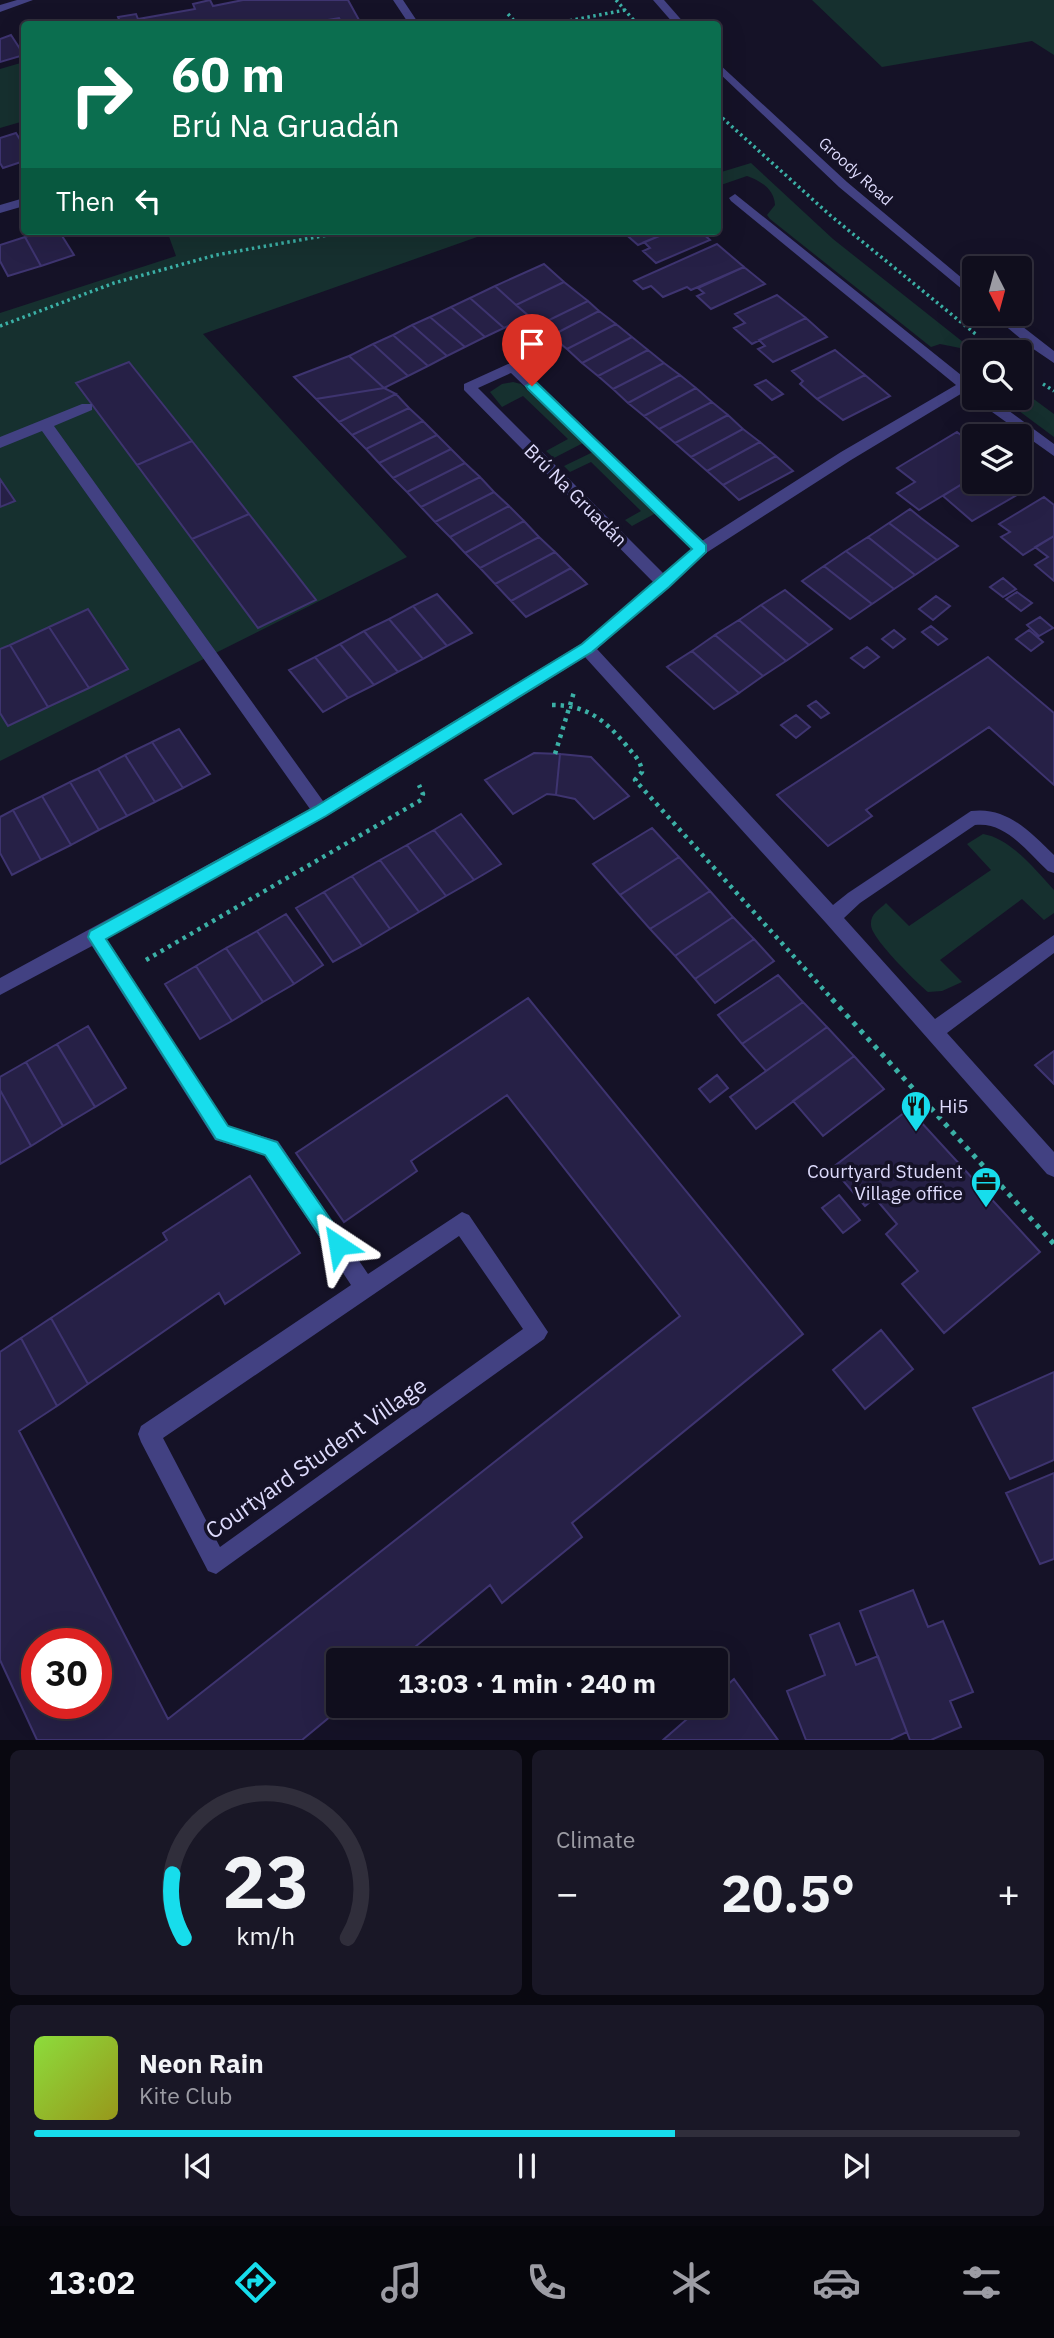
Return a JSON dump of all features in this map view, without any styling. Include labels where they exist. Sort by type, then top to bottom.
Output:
[{"type":"street","points":[[0,9],[28,0]]},
{"type":"street","points":[[398,0],[412,21]]},
{"type":"street","points":[[658,0],[677,21]]},
{"type":"street","name":"Groody Road","points":[[721,69],[750,99],[904,238],[962,285]]},
{"type":"street","points":[[735,198],[962,379]]},
{"type":"street","points":[[0,209],[21,203]]},
{"type":"street","points":[[1011,326],[1028,340]]},
{"type":"street","points":[[1032,343],[1054,358]]},
{"type":"street","name":"Brú Na Gruadán","points":[[664,583],[469,387],[513,368],[701,549]]},
{"type":"street","points":[[0,987],[96,937],[321,811],[587,648],[701,549],[846,456],[962,392]]},
{"type":"street","points":[[0,443],[87,407]]},
{"type":"street","points":[[998,410],[1054,451]]},
{"type":"street","points":[[45,424],[321,811]]},
{"type":"street","points":[[587,648],[832,917],[1054,1167]]},
{"type":"street","points":[[832,917],[854,898],[971,818],[984,815],[996,816],[1006,823],[1054,866]]},
{"type":"street","points":[[96,937],[222,1133],[271,1149],[365,1288]]},
{"type":"street","points":[[934,1031],[1054,943]]},
{"type":"street","name":"Courtyard Student Village","points":[[462,1222],[537,1332],[216,1563],[149,1434],[365,1288],[462,1222]]},
{"type":"path","points":[[616,0],[634,21]]},
{"type":"path","points":[[568,21],[625,10]]},
{"type":"path","points":[[508,13],[515,21]]},
{"type":"path","points":[[721,119],[831,216],[983,340]]},
{"type":"path","points":[[0,326],[114,284],[216,255],[328,235]]},
{"type":"path","points":[[555,754],[568,705]]},
{"type":"path","points":[[539,709],[568,705],[591,709],[641,764],[642,772],[635,780],[659,808],[1054,1244]]},
{"type":"path","points":[[143,961],[421,800],[423,794],[417,782]]},
{"type":"green space","points":[[812,0],[1054,0],[1054,55],[1032,41],[882,67]]},
{"type":"green space","points":[[21,63],[21,122],[0,128],[0,69]]},
{"type":"green space","points":[[751,163],[833,239],[962,341],[962,348],[940,344],[931,347],[770,219],[767,215],[775,205],[774,199],[762,183],[747,176],[721,185],[721,172]]},
{"type":"green space","points":[[168,235],[483,235],[203,334],[407,557],[0,761],[0,313],[176,256]]},
{"type":"green space","points":[[502,384],[521,384],[583,443],[554,458],[546,451],[568,439],[523,396],[502,407],[490,392]]},
{"type":"green space","points":[[1032,398],[1054,414],[1054,437],[1018,410],[1032,410]]},
{"type":"green space","points":[[593,452],[656,513],[632,526],[625,520],[641,511],[591,462],[570,472],[564,466]]},
{"type":"green space","points":[[983,834],[1013,848],[1047,882],[1054,890],[1054,913],[1044,920],[1022,899],[940,960],[962,982],[942,991],[928,992],[878,940],[871,925],[872,918],[886,903],[909,926],[991,870],[967,844]]},
{"type":"building","points":[[210,0],[213,6],[243,0],[348,0],[359,20],[120,21],[118,17],[136,14],[138,19],[195,9],[193,4]]},
{"type":"building","points":[[11,35],[21,50],[21,56],[0,62],[0,39]]},
{"type":"building","points":[[16,133],[21,141],[21,162],[3,168],[0,163],[0,138]]},
{"type":"building","points":[[62,235],[74,255],[41,266],[25,237]]},
{"type":"building","points":[[627,235],[662,235],[638,245]]},
{"type":"building","points":[[661,235],[704,235],[710,240],[656,263],[643,251],[650,248],[644,242]]},
{"type":"building","points":[[25,237],[41,266],[8,276],[0,261],[0,245]]},
{"type":"building","points":[[717,244],[744,267],[691,290],[687,287],[663,297],[651,286],[643,289],[634,281]]},
{"type":"building","points":[[544,264],[564,282],[516,305],[495,286]]},
{"type":"building","points":[[744,267],[765,284],[711,309],[697,296],[704,293],[698,288]]},
{"type":"building","points":[[564,282],[588,301],[539,325],[516,305]]},
{"type":"building","points":[[495,286],[529,316],[504,328],[470,298]]},
{"type":"building","points":[[777,295],[806,318],[752,344],[734,328],[745,323],[735,314]]},
{"type":"building","points":[[470,298],[504,328],[485,337],[451,307]]},
{"type":"building","points":[[588,301],[599,311],[551,336],[539,325]]},
{"type":"building","points":[[451,307],[485,337],[465,347],[430,317]]},
{"type":"building","points":[[599,311],[616,324],[567,349],[551,336]]},
{"type":"building","points":[[430,317],[465,347],[447,356],[412,325]]},
{"type":"building","points":[[806,318],[827,337],[773,362],[758,349],[765,346],[759,340]]},
{"type":"building","points":[[616,324],[632,337],[582,363],[567,349]]},
{"type":"building","points":[[412,325],[447,356],[428,366],[393,335]]},
{"type":"building","points":[[393,335],[428,366],[408,376],[373,344]]},
{"type":"building","points":[[632,337],[648,350],[598,376],[582,363]]},
{"type":"building","points":[[373,344],[408,376],[384,388],[349,356]]},
{"type":"building","points":[[648,350],[664,363],[613,389],[598,376]]},
{"type":"building","points":[[835,350],[865,375],[817,399],[800,384],[803,381],[792,371]]},
{"type":"building","points":[[349,356],[384,388],[316,399],[294,377]]},
{"type":"building","points":[[129,362],[192,441],[137,465],[76,383]]},
{"type":"building","points":[[664,363],[680,375],[628,403],[613,389]]},
{"type":"building","points":[[680,375],[696,388],[644,416],[628,403]]},
{"type":"building","points":[[865,375],[890,396],[843,420],[817,399]]},
{"type":"building","points":[[766,380],[783,394],[772,400],[755,385]]},
{"type":"building","points":[[384,388],[396,394],[339,422],[316,399]]},
{"type":"building","points":[[696,388],[712,402],[659,429],[644,416]]},
{"type":"building","points":[[396,394],[409,408],[352,435],[339,422]]},
{"type":"building","points":[[712,402],[728,415],[675,443],[659,429]]},
{"type":"building","points":[[409,408],[423,421],[366,449],[352,435]]},
{"type":"building","points":[[728,415],[743,429],[691,457],[675,443]]},
{"type":"building","points":[[423,421],[437,435],[379,463],[366,449]]},
{"type":"building","points":[[743,429],[760,442],[707,471],[691,457]]},
{"type":"building","points":[[957,432],[962,436],[962,484],[919,510],[897,493],[915,482],[897,468]]},
{"type":"building","points":[[437,435],[451,449],[393,478],[379,463]]},
{"type":"building","points":[[192,441],[249,514],[192,539],[137,465]]},
{"type":"building","points":[[760,442],[776,456],[723,485],[707,471]]},
{"type":"building","points":[[451,449],[465,463],[407,492],[393,478]]},
{"type":"building","points":[[776,456],[793,471],[739,500],[723,485]]},
{"type":"building","points":[[465,463],[480,477],[421,507],[407,492]]},
{"type":"building","points":[[480,477],[494,492],[435,522],[421,507]]},
{"type":"building","points":[[0,479],[15,501],[0,507]]},
{"type":"building","points":[[962,484],[962,494],[1019,494],[972,521],[943,496]]},
{"type":"building","points":[[494,492],[509,506],[450,537],[435,522]]},
{"type":"building","points":[[1044,497],[1054,505],[1054,536],[1023,555],[1001,537],[1010,532],[999,524]]},
{"type":"building","points":[[509,506],[524,521],[465,553],[450,537]]},
{"type":"building","points":[[910,509],[958,546],[937,560],[889,523]]},
{"type":"building","points":[[249,514],[316,600],[258,628],[192,539]]},
{"type":"building","points":[[524,521],[539,537],[480,568],[465,553]]},
{"type":"building","points":[[889,523],[937,560],[915,575],[868,537]]},
{"type":"building","points":[[1054,536],[1054,581],[1035,565],[1048,557],[1035,547]]},
{"type":"building","points":[[539,537],[555,552],[495,584],[480,568]]},
{"type":"building","points":[[868,537],[915,575],[894,589],[846,551]]},
{"type":"building","points":[[846,551],[894,589],[872,604],[824,566]]},
{"type":"building","points":[[555,552],[571,568],[511,601],[495,584]]},
{"type":"building","points":[[824,566],[872,604],[850,619],[802,581]]},
{"type":"building","points":[[571,568],[587,584],[526,617],[511,601]]},
{"type":"building","points":[[1003,578],[1016,589],[1003,597],[990,587]]},
{"type":"building","points":[[785,590],[832,629],[809,645],[761,605]]},
{"type":"building","points":[[1017,592],[1032,603],[1021,611],[1006,599]]},
{"type":"building","points":[[437,594],[472,633],[447,646],[413,606]]},
{"type":"building","points":[[936,596],[950,606],[933,620],[919,609]]},
{"type":"building","points":[[761,605],[809,645],[786,661],[739,620]]},
{"type":"building","points":[[413,606],[447,646],[423,659],[389,619]]},
{"type":"building","points":[[88,609],[128,669],[89,688],[49,627]]},
{"type":"building","points":[[1040,617],[1053,628],[1039,636],[1027,625]]},
{"type":"building","points":[[389,619],[423,659],[398,672],[364,631]]},
{"type":"building","points":[[739,620],[786,661],[763,676],[715,635]]},
{"type":"building","points":[[931,626],[947,639],[938,645],[922,632]]},
{"type":"building","points":[[49,627],[89,688],[48,707],[10,645]]},
{"type":"building","points":[[894,630],[905,639],[893,648],[882,639]]},
{"type":"building","points":[[1029,630],[1043,642],[1031,651],[1016,639]]},
{"type":"building","points":[[364,631],[398,672],[374,685],[340,644]]},
{"type":"building","points":[[715,635],[763,676],[739,693],[692,651]]},
{"type":"building","points":[[340,644],[374,685],[348,698],[315,657]]},
{"type":"building","points":[[10,645],[48,707],[8,726],[0,713],[0,649]]},
{"type":"building","points":[[867,647],[879,657],[864,668],[851,658]]},
{"type":"building","points":[[692,651],[739,693],[714,709],[667,667]]},
{"type":"building","points":[[315,657],[348,698],[323,712],[289,670]]},
{"type":"building","points":[[988,657],[1054,713],[1054,785],[989,727],[866,810],[872,816],[828,846],[777,795]]},
{"type":"building","points":[[816,701],[829,713],[821,718],[808,706]]},
{"type":"building","points":[[796,715],[810,727],[796,738],[781,725]]},
{"type":"building","points":[[179,729],[210,774],[183,788],[152,742]]},
{"type":"building","points":[[152,742],[183,788],[155,802],[125,755]]},
{"type":"building","points":[[534,753],[560,754],[556,795],[547,794],[513,814],[485,780]]},
{"type":"building","points":[[560,754],[591,757],[629,796],[594,819],[575,799],[556,795]]},
{"type":"building","points":[[125,755],[155,802],[127,816],[98,769]]},
{"type":"building","points":[[98,769],[127,816],[99,830],[70,782]]},
{"type":"building","points":[[70,782],[99,830],[71,845],[42,796]]},
{"type":"building","points":[[42,796],[71,845],[41,860],[13,810]]},
{"type":"building","points":[[13,810],[41,860],[12,875],[0,853],[0,817]]},
{"type":"building","points":[[461,814],[501,864],[474,880],[434,830]]},
{"type":"building","points":[[652,828],[679,857],[620,895],[593,864]]},
{"type":"building","points":[[434,830],[474,880],[446,896],[407,845]]},
{"type":"building","points":[[407,845],[446,896],[419,912],[380,860]]},
{"type":"building","points":[[679,857],[710,891],[650,929],[620,895]]},
{"type":"building","points":[[380,860],[419,912],[390,929],[352,876]]},
{"type":"building","points":[[352,876],[390,929],[362,946],[324,892]]},
{"type":"building","points":[[710,891],[733,917],[675,956],[650,929]]},
{"type":"building","points":[[324,892],[362,946],[333,962],[296,908]]},
{"type":"building","points":[[286,914],[323,965],[294,984],[257,931]]},
{"type":"building","points":[[733,917],[754,939],[695,979],[675,956]]},
{"type":"building","points":[[257,931],[294,984],[263,1002],[226,948]]},
{"type":"building","points":[[754,939],[774,961],[715,1003],[695,979]]},
{"type":"building","points":[[226,948],[263,1002],[232,1021],[196,966]]},
{"type":"building","points":[[196,966],[232,1021],[200,1039],[165,984]]},
{"type":"building","points":[[778,975],[803,1002],[742,1044],[718,1015]]},
{"type":"building","points":[[528,998],[803,1334],[572,1523],[582,1537],[502,1603],[490,1585],[414,1648],[326,1648],[326,1718],[329,1718],[302,1740],[37,1740],[27,1719],[112,1719],[112,1628],[21,1628],[21,1705],[0,1660],[0,1352],[21,1338],[57,1406],[19,1431],[168,1719],[680,1316],[507,1095],[411,1161],[417,1171],[344,1222],[296,1153]]},
{"type":"building","points":[[803,1002],[827,1027],[766,1071],[742,1044]]},
{"type":"building","points":[[88,1026],[126,1088],[95,1107],[57,1044]]},
{"type":"building","points":[[827,1027],[854,1056],[756,1129],[730,1097]]},
{"type":"building","points":[[57,1044],[95,1107],[63,1126],[26,1062]]},
{"type":"building","points":[[1054,1051],[1054,1084],[1035,1065]]},
{"type":"building","points":[[854,1056],[884,1089],[823,1136],[793,1101]]},
{"type":"building","points":[[26,1062],[63,1126],[31,1146],[0,1090],[0,1077]]},
{"type":"building","points":[[717,1075],[728,1088],[710,1102],[699,1089]]},
{"type":"building","points":[[0,1090],[31,1146],[0,1164]]},
{"type":"building","points":[[909,1109],[1040,1252],[944,1333],[902,1284],[918,1271],[886,1234],[897,1224],[875,1198],[865,1206],[832,1168]]},
{"type":"building","points":[[250,1176],[300,1253],[225,1304],[219,1293],[88,1384],[51,1318],[167,1240],[163,1233]]},
{"type":"building","points":[[839,1195],[860,1220],[843,1233],[822,1208]]},
{"type":"building","points":[[51,1318],[88,1384],[57,1406],[21,1338]]},
{"type":"building","points":[[881,1330],[913,1369],[865,1409],[833,1370]]},
{"type":"building","points":[[1054,1372],[1054,1460],[1010,1479],[973,1408]]},
{"type":"building","points":[[1054,1473],[1054,1559],[1040,1564],[1006,1493]]},
{"type":"building","points":[[913,1590],[928,1627],[943,1621],[973,1692],[950,1701],[961,1727],[931,1740],[910,1740],[860,1611]]},
{"type":"building","points":[[839,1623],[856,1665],[878,1656],[907,1732],[890,1740],[806,1740],[787,1691],[825,1675],[810,1635]]},
{"type":"building","points":[[734,1679],[778,1740],[663,1740],[688,1718],[728,1718],[728,1684]]},
{"type":"place","name":"Hi5","points":[[916,1133]]},
{"type":"place","name":"Courtyard Student Village office","points":[[986,1209]]},
{"type":"route","points":[[338,1245],[271,1149],[222,1133],[96,937],[321,811],[587,648],[701,549],[532,386]]}]
